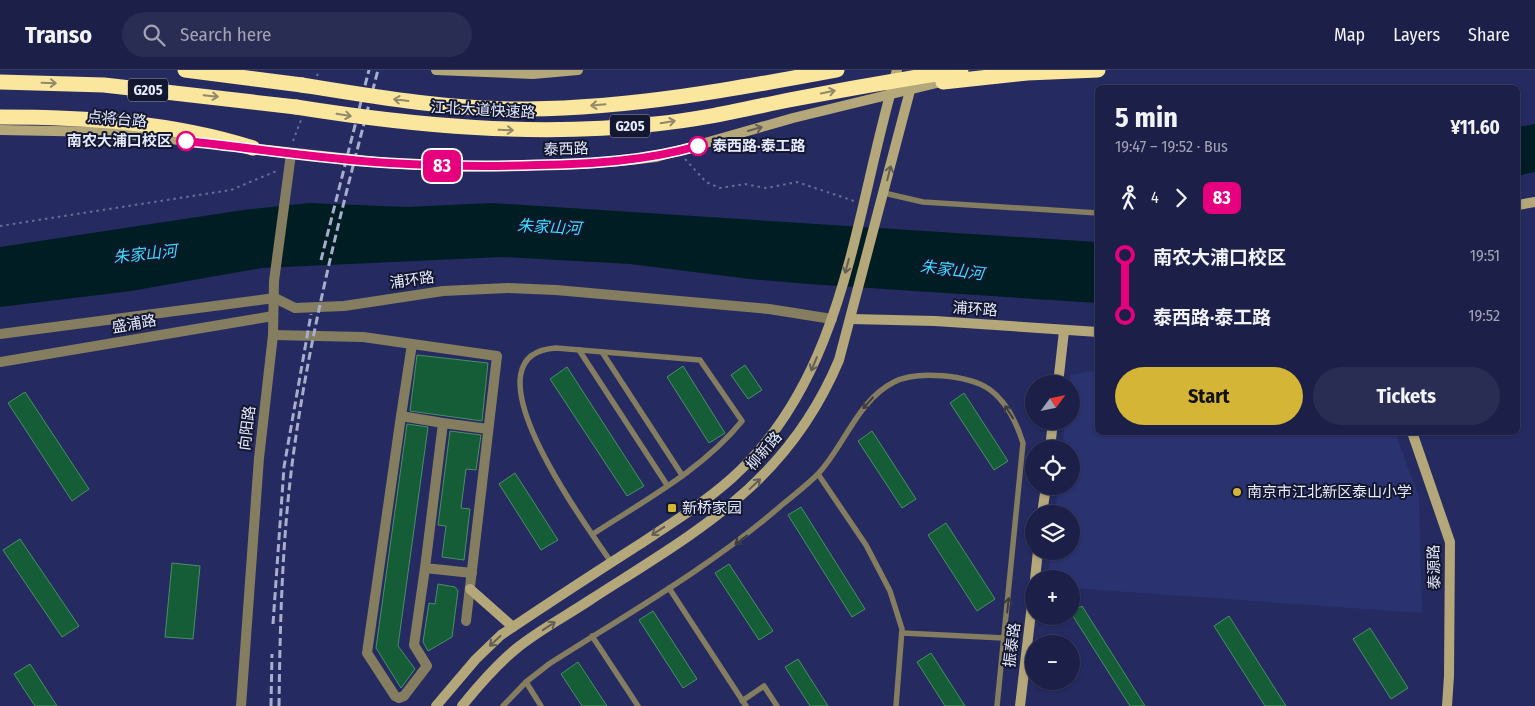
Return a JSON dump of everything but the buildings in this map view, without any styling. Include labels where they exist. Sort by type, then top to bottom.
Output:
[{"type":"highway","name":"江北大道快速路","points":[[185,70],[402,101],[527,109],[575,107],[682,97],[837,70]]},
{"type":"highway","name":"江北大道快速路","points":[[0,82],[104,85],[456,127],[533,131],[656,124],[877,83],[961,70]]},
{"type":"highway","points":[[943,82],[1027,73],[1098,70]]},
{"type":"highway","points":[[0,117],[142,124],[194,132],[253,148]]},
{"type":"main road","points":[[436,70],[533,74],[578,70]]},
{"type":"main road","name":"柳新路","points":[[436,706],[476,658],[513,627],[717,492],[753,457],[787,412],[812,371],[832,319],[864,204],[897,70]]},
{"type":"main road","name":"柳新路","points":[[462,706],[481,683],[518,647],[717,516],[767,473],[786,451],[825,393],[839,360],[916,70]]},
{"type":"main road","name":"泰西路","points":[[290,159],[455,167],[581,164],[656,157],[890,93],[943,82],[981,70]]},
{"type":"main road","name":"点将台路","points":[[0,130],[106,132],[253,148],[290,159]]},
{"type":"main road","points":[[1520,205],[1535,202]]},
{"type":"main road","name":"浦环路","points":[[851,319],[935,321],[1095,332]]},
{"type":"main road","points":[[1059,375],[1064,331]]},
{"type":"main road","name":"泰源路","points":[[1413,435],[1450,542],[1447,706]]},
{"type":"main road","points":[[470,589],[513,627]]},
{"type":"main road","name":"振泰路","points":[[1020,706],[1030,625]]},
{"type":"street","name":"向阳路","points":[[240,706],[259,458],[273,336],[274,281],[290,159]]},
{"type":"street","name":"浦环路","points":[[275,298],[295,308],[334,306],[443,291],[508,288],[556,290],[750,308],[832,319]]},
{"type":"street","points":[[0,334],[275,298]]},
{"type":"street","name":"盛浦路","points":[[0,362],[273,316]]},
{"type":"street","points":[[273,336],[363,337],[497,356],[466,621]]},
{"type":"street","points":[[412,344],[368,653],[395,696],[400,698],[404,696],[427,666],[414,645],[443,423]]},
{"type":"street","points":[[401,416],[488,429]]},
{"type":"street","points":[[425,568],[472,573]]},
{"type":"lane","points":[[884,192],[923,202],[1095,212]]},
{"type":"lane","points":[[592,534],[705,460],[725,442],[742,421],[700,360],[549,348],[533,352],[525,361],[520,373],[521,391],[533,437],[547,464],[592,534],[611,562]]},
{"type":"lane","points":[[579,350],[667,485]]},
{"type":"lane","points":[[602,352],[682,475]]},
{"type":"lane","points":[[503,706],[526,682],[549,664],[725,552],[818,474],[865,405],[878,392],[895,382],[915,375],[943,376],[974,382],[990,390],[1006,408],[1018,427],[1023,443],[997,706]]},
{"type":"lane","points":[[818,474],[866,545],[890,591],[902,633],[896,706]]},
{"type":"lane","points":[[669,588],[744,703],[764,686],[777,706]]},
{"type":"lane","points":[[902,633],[1004,638]]},
{"type":"lane","points":[[592,636],[638,706]]},
{"type":"lane","points":[[526,682],[541,706]]},
{"type":"path","points":[[679,151],[696,174],[706,182],[720,188],[745,184],[766,188],[798,182],[864,204]]},
{"type":"path","points":[[0,226],[231,190],[290,159]]},
{"type":"shaded area","name":"南京市江北新区泰山小学","points":[[1095,370],[1095,435],[1396,435],[1419,497],[1422,613],[1080,589],[1080,570],[1049,570],[1050,560],[1080,560],[1080,505],[1056,505],[1057,495],[1080,495],[1080,440],[1063,440],[1064,430],[1080,430],[1080,375],[1070,375]]},
{"type":"water","points":[[1535,124],[1535,172],[1520,176],[1520,127]]},
{"type":"water","name":"朱家山河","points":[[309,203],[406,207],[491,203],[1095,242],[1095,303],[808,284],[750,279],[630,264],[502,257],[262,268],[131,291],[0,307],[0,247],[243,210]]},
{"type":"railway","points":[[321,260],[369,70]]},
{"type":"railway","points":[[279,706],[284,555],[292,465],[299,415],[329,266],[378,70]]},
{"type":"railway","points":[[273,624],[284,467],[311,314]]},
{"type":"railway","points":[[271,706],[272,654]]},
{"type":"bus line","name":"83","points":[[186,141],[291,154],[455,167],[581,164],[630,160],[656,157],[698,146]]},
{"type":"place","name":"南农大浦口校区","points":[[186,141]]},
{"type":"place","name":"泰西路·泰工路","points":[[698,146]]},
{"type":"place","name":"南京市江北新区泰山小学","points":[[1237,492]]},
{"type":"place","name":"新桥家园","points":[[672,508]]}]
